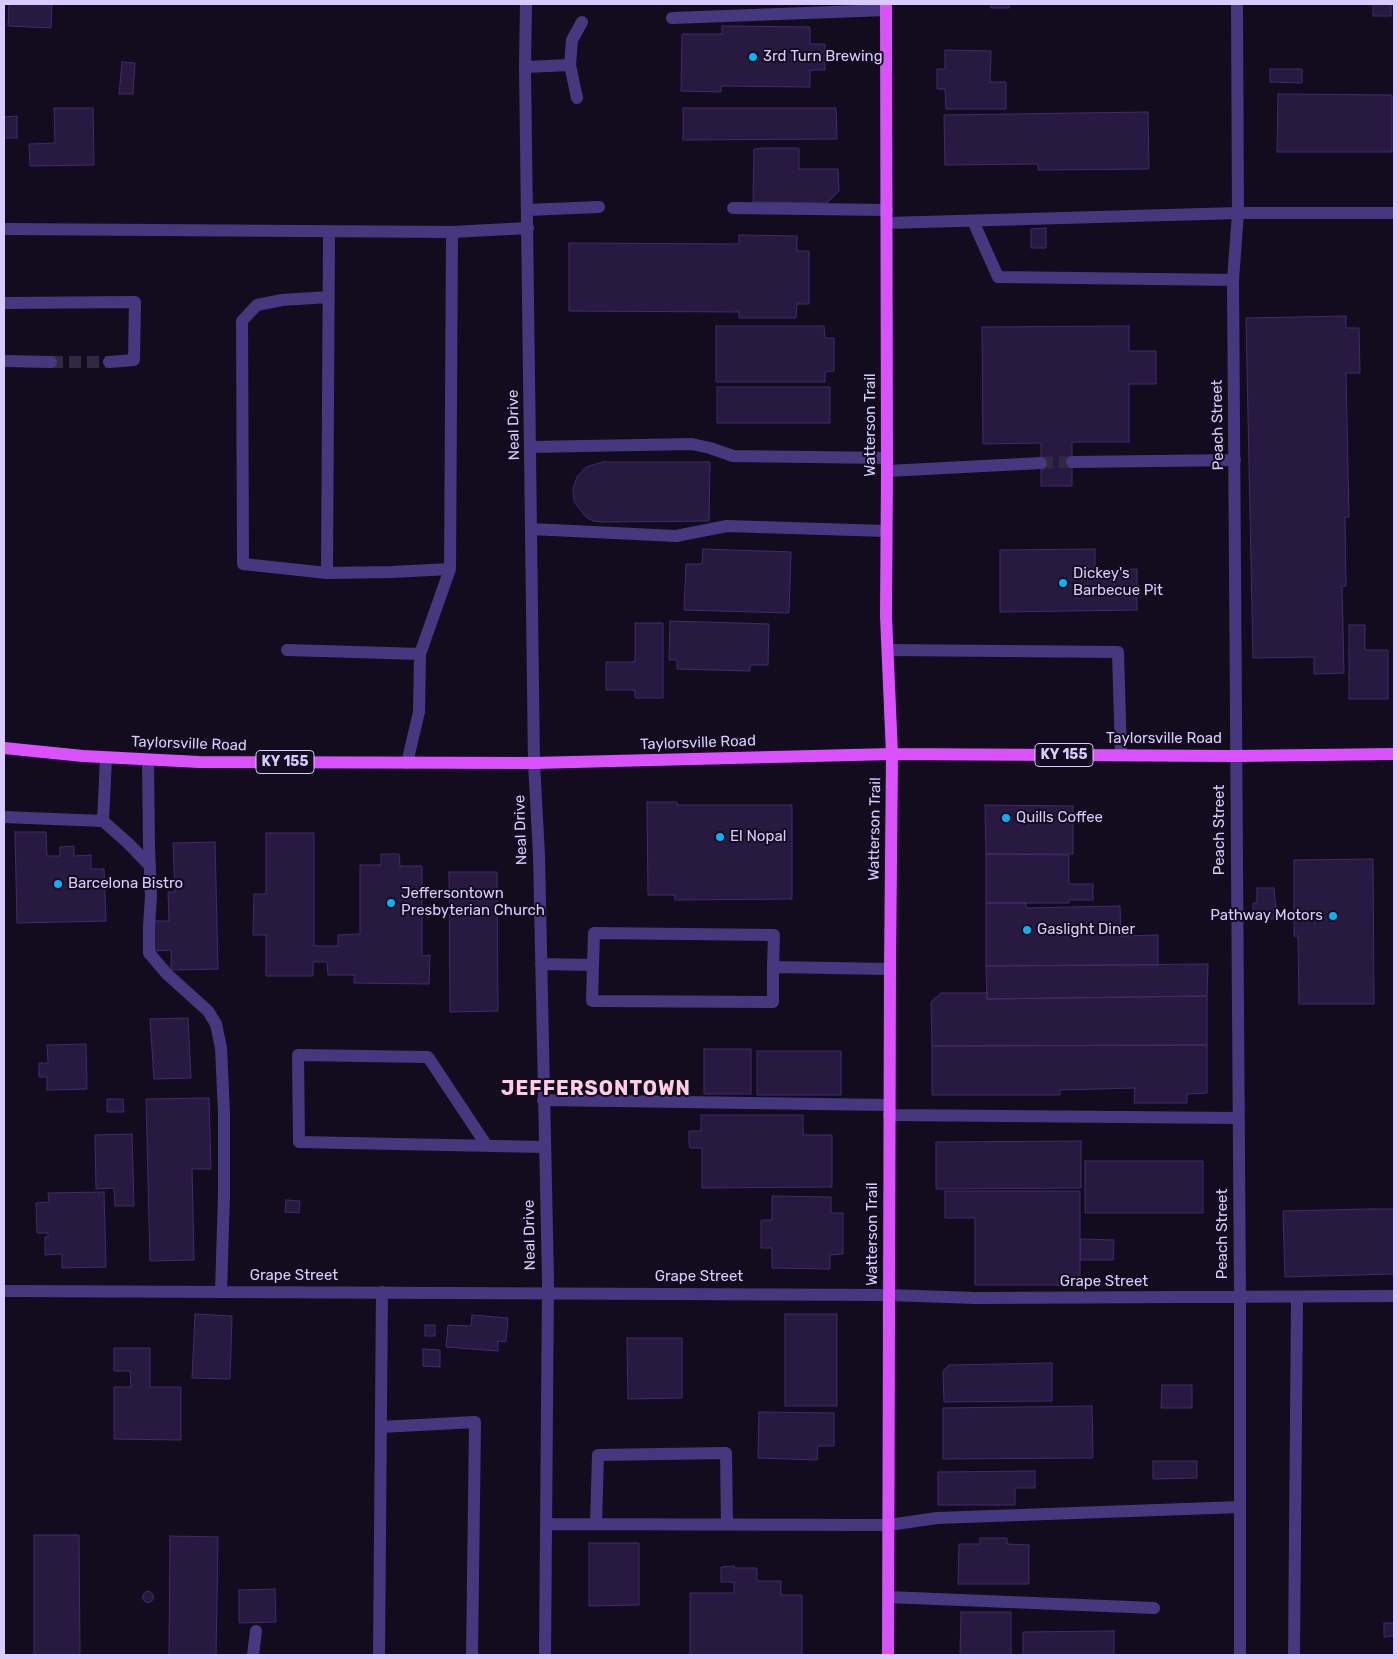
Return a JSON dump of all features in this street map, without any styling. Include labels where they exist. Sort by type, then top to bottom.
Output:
[{"type":"main road","name":"Watterson Trail","points":[[886,7],[886,531],[892,754],[888,1655]]},
{"type":"main road","name":"Taylorsville Road","points":[[4,748],[106,758],[199,762],[407,763],[534,763],[892,754],[1235,756],[1394,754]]},
{"type":"street","name":"Neal Drive","points":[[526,4],[525,67],[534,763],[539,855],[548,1281],[546,1292],[545,1655]]},
{"type":"street","name":"Peach Street","points":[[1237,4],[1238,213],[1233,280],[1240,1298],[1240,1655]]},
{"type":"street","points":[[672,18],[886,7]]},
{"type":"street","points":[[576,98],[570,65],[572,40],[582,22]]},
{"type":"street","points":[[525,67],[570,65]]},
{"type":"street","points":[[527,210],[599,207]]},
{"type":"street","points":[[733,208],[973,221],[1238,213],[1394,213]]},
{"type":"street","points":[[973,221],[998,278],[1233,280]]},
{"type":"street","points":[[4,229],[452,232],[528,228]]},
{"type":"street","points":[[327,573],[328,232]]},
{"type":"street","points":[[407,763],[419,712],[420,654],[450,569],[452,232]]},
{"type":"street","points":[[328,298],[282,300],[257,305],[242,321],[243,564],[327,573],[450,569]]},
{"type":"street","points":[[4,303],[135,302],[134,360],[109,362]]},
{"type":"street","points":[[4,361],[51,362]]},
{"type":"street","points":[[530,447],[692,444],[733,456],[886,458]]},
{"type":"street","points":[[1072,462],[1235,460]]},
{"type":"street","points":[[887,472],[1041,463]]},
{"type":"street","points":[[532,529],[676,536],[727,526],[886,531]]},
{"type":"street","points":[[288,650],[420,654]]},
{"type":"street","points":[[888,650],[1118,652],[1121,755]]},
{"type":"street","points":[[103,822],[106,758]]},
{"type":"street","points":[[148,760],[151,896],[148,926],[150,953],[167,974],[208,1011],[216,1024],[221,1048],[224,1140],[221,1292]]},
{"type":"street","points":[[4,817],[103,822],[150,866]]},
{"type":"street","points":[[594,933],[774,936],[773,1002],[592,1001],[594,965],[594,933]]},
{"type":"street","points":[[541,964],[594,965]]},
{"type":"street","points":[[773,967],[890,969]]},
{"type":"street","points":[[488,1146],[428,1057],[298,1055],[299,1142],[488,1146],[544,1147]]},
{"type":"street","points":[[543,1100],[1238,1118]]},
{"type":"street","name":"Grape Street","points":[[4,1291],[546,1292],[889,1295],[975,1298],[1394,1296]]},
{"type":"street","points":[[379,1655],[382,1292]]},
{"type":"street","points":[[1294,1655],[1297,1297]]},
{"type":"street","points":[[381,1427],[475,1422],[472,1655]]},
{"type":"street","points":[[596,1524],[598,1455],[726,1453],[728,1525]]},
{"type":"street","points":[[546,1524],[889,1525],[937,1518],[1240,1507]]},
{"type":"street","points":[[888,1597],[1154,1608]]},
{"type":"street","points":[[253,1655],[256,1631]]},
{"type":"building","points":[[9,4],[52,4],[51,28],[8,26]]},
{"type":"building","points":[[991,4],[1009,4],[1009,8],[991,8]]},
{"type":"building","points":[[1373,4],[1391,4],[1391,16],[1373,16]]},
{"type":"building","name":"3rd Turn Brewing","points":[[722,26],[810,27],[810,44],[825,44],[825,70],[810,70],[810,87],[721,86],[721,92],[681,91],[682,34],[722,34]]},
{"type":"building","points":[[945,50],[991,51],[990,82],[1006,82],[1006,109],[946,109],[945,89],[937,89],[937,69],[945,69]]},
{"type":"building","points":[[122,62],[135,63],[133,94],[119,94]]},
{"type":"building","points":[[1270,69],[1302,69],[1302,83],[1270,82]]},
{"type":"building","points":[[1278,94],[1392,95],[1392,152],[1277,152]]},
{"type":"building","points":[[54,108],[93,108],[94,165],[30,166],[29,144],[55,143]]},
{"type":"building","points":[[683,108],[836,108],[837,139],[683,140]]},
{"type":"building","points":[[1148,112],[1149,169],[1038,170],[1038,164],[945,165],[944,115]]},
{"type":"building","points":[[17,116],[17,138],[4,138],[4,117]]},
{"type":"building","points":[[799,148],[799,169],[838,169],[839,191],[827,203],[753,202],[754,149]]},
{"type":"building","points":[[1046,228],[1046,248],[1031,248],[1031,229]]},
{"type":"building","points":[[739,235],[797,236],[797,251],[809,251],[809,304],[797,304],[796,318],[739,318],[739,312],[569,311],[569,243],[739,244]]},
{"type":"building","points":[[1346,316],[1346,328],[1359,328],[1360,373],[1346,373],[1349,517],[1345,517],[1346,586],[1342,586],[1344,673],[1314,674],[1314,657],[1253,658],[1246,318]]},
{"type":"building","points":[[716,326],[824,326],[825,338],[834,338],[834,371],[825,372],[825,382],[716,382]]},
{"type":"building","points":[[1129,326],[1129,351],[1156,351],[1156,384],[1129,384],[1129,442],[1072,442],[1072,486],[1041,486],[1041,443],[983,444],[982,327]]},
{"type":"building","points":[[717,387],[830,387],[830,423],[717,423]]},
{"type":"building","points":[[603,462],[710,462],[709,521],[593,521],[586,517],[574,502],[573,489],[577,477],[586,467]]},
{"type":"building","points":[[703,549],[791,552],[789,613],[684,610],[686,564],[702,564]]},
{"type":"building","points":[[1095,549],[1095,571],[1137,569],[1137,610],[1000,612],[1000,550]]},
{"type":"building","points":[[670,621],[769,624],[768,665],[750,665],[750,671],[677,669],[677,660],[669,660]]},
{"type":"building","points":[[635,623],[663,623],[663,698],[635,698],[635,690],[606,690],[606,662],[635,662]]},
{"type":"building","points":[[1349,625],[1365,625],[1365,650],[1388,650],[1388,699],[1349,699]]},
{"type":"building","name":"El Nopal","points":[[647,802],[677,802],[677,805],[792,805],[792,899],[675,900],[675,895],[648,895]]},
{"type":"building","points":[[985,805],[1073,806],[1073,854],[986,854]]},
{"type":"building","points":[[15,832],[46,832],[47,856],[60,856],[60,847],[74,846],[74,856],[91,855],[91,869],[104,869],[106,921],[17,923]]},
{"type":"building","name":"Jeffersontown Presbyterian Church","points":[[266,833],[314,833],[314,946],[338,946],[338,935],[360,934],[360,865],[381,865],[381,854],[399,854],[400,866],[422,866],[422,956],[430,955],[429,984],[354,983],[354,975],[328,975],[327,962],[313,962],[313,976],[266,976],[266,935],[253,935],[253,932],[254,894],[266,894]]},
{"type":"building","points":[[215,842],[218,969],[171,970],[171,950],[153,951],[152,921],[169,921],[168,892],[175,892],[173,843]]},
{"type":"building","points":[[986,854],[1069,855],[1069,884],[1093,884],[1093,900],[1069,900],[1069,903],[986,903]]},
{"type":"building","name":"Pathway Motors","points":[[1373,859],[1374,1004],[1299,1004],[1298,936],[1294,936],[1294,860]]},
{"type":"building","points":[[449,872],[497,872],[498,1011],[450,1012]]},
{"type":"building","points":[[1257,888],[1274,888],[1277,919],[1253,919],[1253,903],[1257,903]]},
{"type":"building","points":[[986,903],[1026,903],[1026,908],[1120,906],[1121,936],[1158,935],[1158,965],[986,966]]},
{"type":"building","points":[[1208,964],[1207,996],[987,999],[986,966]]},
{"type":"building","points":[[987,991],[987,999],[1207,996],[1207,1045],[932,1046],[931,1002],[941,993],[986,993]]},
{"type":"building","points":[[188,1018],[191,1078],[154,1079],[150,1019]]},
{"type":"building","points":[[86,1044],[87,1089],[47,1090],[47,1077],[39,1077],[39,1063],[48,1063],[47,1045]]},
{"type":"building","points":[[1207,1045],[1207,1093],[1187,1094],[1187,1103],[1134,1103],[1135,1088],[1060,1090],[1060,1095],[932,1095],[932,1046]]},
{"type":"building","points":[[704,1049],[751,1049],[751,1094],[704,1094]]},
{"type":"building","points":[[757,1051],[841,1051],[841,1095],[757,1095]]},
{"type":"building","points":[[209,1098],[211,1169],[192,1169],[194,1260],[150,1261],[146,1099]]},
{"type":"building","points":[[107,1099],[123,1099],[124,1112],[107,1112]]},
{"type":"building","points":[[701,1115],[803,1115],[803,1135],[832,1135],[832,1187],[702,1188],[702,1148],[690,1148],[689,1144],[689,1131],[701,1131]]},
{"type":"building","points":[[132,1134],[134,1206],[115,1206],[114,1188],[96,1189],[95,1135]]},
{"type":"building","points":[[1081,1141],[1081,1188],[936,1189],[936,1142]]},
{"type":"building","points":[[1085,1161],[1203,1161],[1203,1213],[1085,1213]]},
{"type":"building","points":[[945,1191],[1080,1191],[1080,1285],[975,1285],[975,1218],[945,1218]]},
{"type":"building","points":[[104,1192],[106,1267],[62,1268],[62,1254],[45,1255],[45,1237],[48,1237],[48,1233],[37,1233],[36,1203],[49,1202],[48,1193]]},
{"type":"building","points":[[772,1196],[831,1197],[831,1213],[843,1213],[843,1254],[830,1255],[830,1269],[772,1268],[772,1248],[761,1248],[761,1220],[772,1220]]},
{"type":"building","points":[[286,1200],[300,1201],[299,1213],[285,1212]]},
{"type":"building","points":[[1394,1209],[1394,1274],[1285,1277],[1283,1211]]},
{"type":"building","points":[[1081,1239],[1114,1240],[1113,1260],[1080,1260]]},
{"type":"building","points":[[195,1314],[232,1316],[230,1379],[192,1378]]},
{"type":"building","points":[[785,1314],[837,1314],[837,1406],[785,1406]]},
{"type":"building","points":[[472,1315],[508,1318],[506,1342],[498,1341],[498,1351],[446,1347],[448,1325],[471,1326]]},
{"type":"building","points":[[425,1325],[435,1325],[435,1336],[425,1336]]},
{"type":"building","points":[[627,1338],[682,1338],[682,1398],[628,1399]]},
{"type":"building","points":[[114,1348],[150,1348],[150,1387],[181,1387],[181,1440],[114,1439],[114,1387],[131,1387],[130,1371],[114,1371]]},
{"type":"building","points":[[423,1349],[440,1350],[440,1367],[423,1366]]},
{"type":"building","points":[[1052,1363],[1052,1401],[944,1402],[943,1371],[949,1365]]},
{"type":"building","points":[[1162,1385],[1192,1385],[1192,1408],[1161,1408]]},
{"type":"building","points":[[1092,1406],[1093,1458],[943,1459],[943,1408]]},
{"type":"building","points":[[759,1412],[834,1413],[834,1446],[818,1446],[817,1460],[758,1458]]},
{"type":"building","points":[[1153,1461],[1197,1461],[1197,1478],[1153,1479]]},
{"type":"building","points":[[1035,1471],[1035,1488],[1015,1488],[1015,1505],[938,1505],[938,1472]]},
{"type":"building","points":[[34,1535],[79,1535],[80,1655],[34,1655]]},
{"type":"building","points":[[170,1536],[218,1537],[216,1655],[169,1655]]},
{"type":"building","points":[[980,1538],[1007,1538],[1007,1544],[1029,1545],[1029,1584],[958,1584],[959,1544],[980,1544]]},
{"type":"building","points":[[589,1543],[639,1543],[639,1605],[589,1606]]},
{"type":"building","points":[[734,1566],[734,1568],[757,1568],[757,1581],[781,1581],[781,1595],[802,1595],[802,1655],[690,1655],[690,1593],[734,1593],[734,1582],[721,1582],[721,1567]]},
{"type":"building","points":[[275,1589],[276,1622],[239,1623],[239,1590]]},
{"type":"building","points":[[146,1592],[150,1592],[153,1597],[152,1601],[146,1602],[143,1599],[143,1595]]},
{"type":"building","points":[[961,1612],[1011,1612],[1011,1655],[960,1655]]},
{"type":"building","points":[[1384,1623],[1394,1623],[1394,1636],[1384,1637]]},
{"type":"building","points":[[1114,1631],[1114,1655],[1023,1655],[1023,1632]]},
{"type":"tunnel","points":[[51,362],[109,362]]},
{"type":"tunnel","points":[[1041,463],[1072,462]]},
{"type":"place","name":"3rd Turn Brewing","points":[[753,57]]},
{"type":"place","name":"Dickey's Barbecue Pit","points":[[1063,583]]},
{"type":"place","name":"Quills Coffee","points":[[1006,818]]},
{"type":"place","name":"El Nopal","points":[[720,837]]},
{"type":"place","name":"Barcelona Bistro","points":[[58,884]]},
{"type":"place","name":"Jeffersontown Presbyterian Church","points":[[391,903]]},
{"type":"place","name":"Pathway Motors","points":[[1333,916]]},
{"type":"place","name":"Gaslight Diner","points":[[1027,930]]},
{"type":"district","name":"JEFFERSONTOWN","points":[[596,1089]]}]
